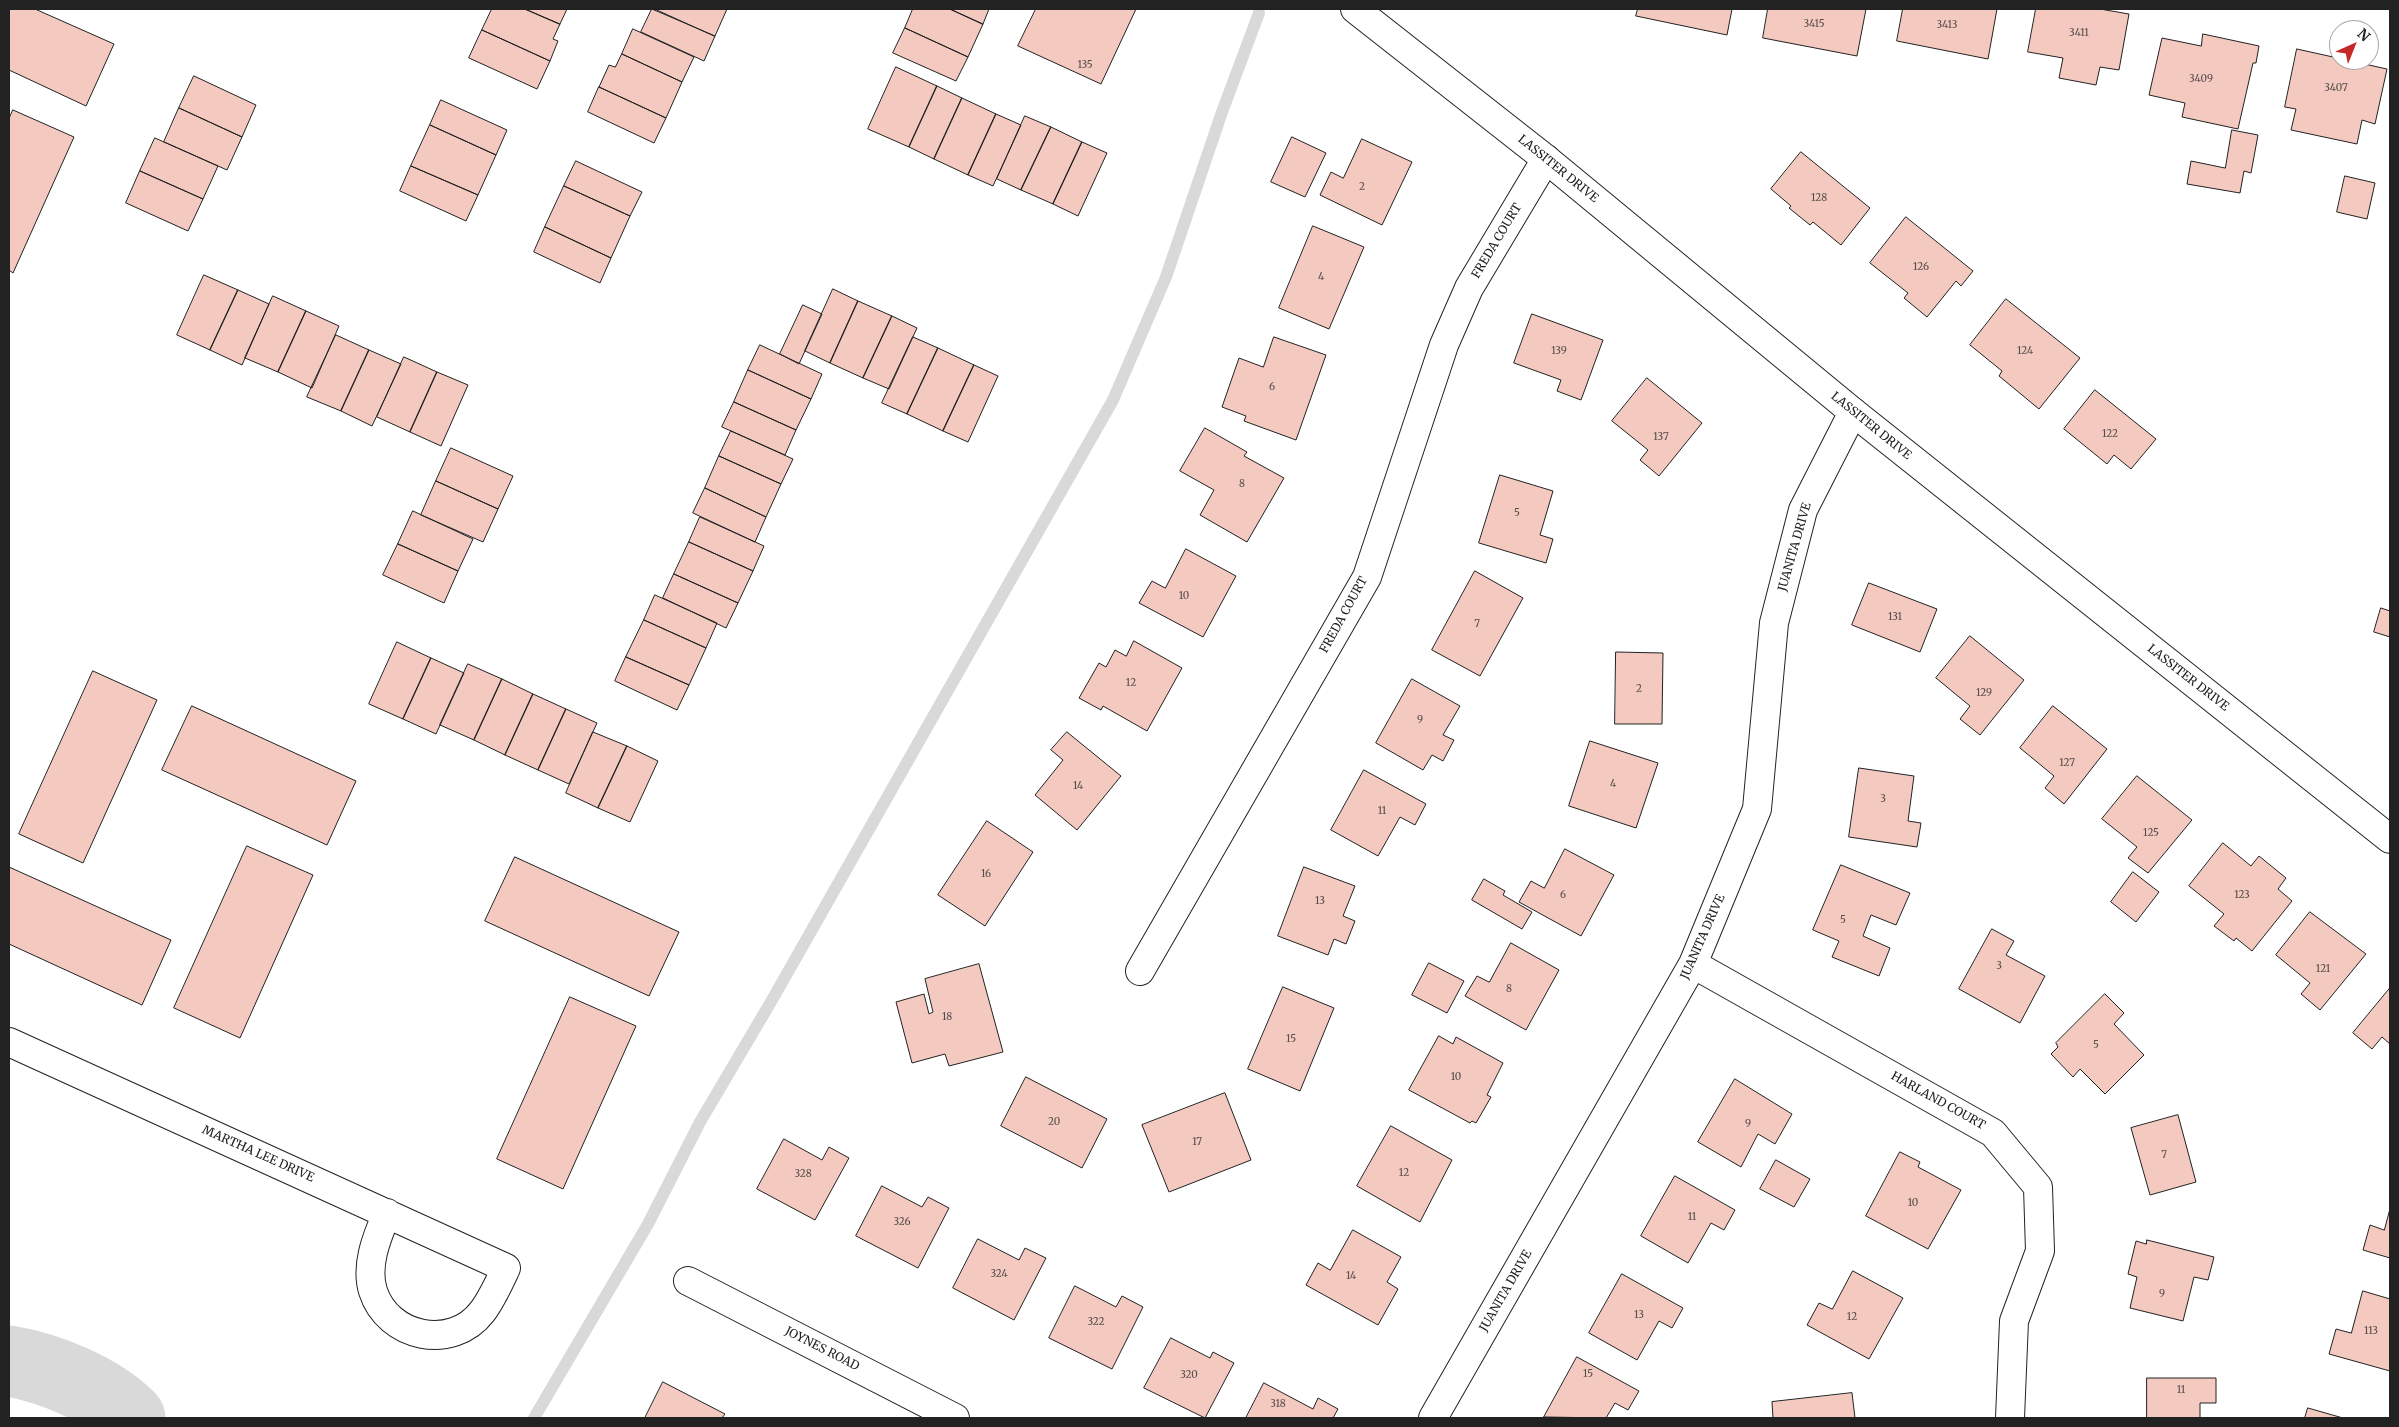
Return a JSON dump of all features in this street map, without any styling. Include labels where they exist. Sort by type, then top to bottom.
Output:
[{"type":"street","name":"LASSITER DRIVE","points":[[1355,9],[1546,159],[1853,412],[2390,839]]},
{"type":"street","name":"FREDA COURT","points":[[1140,971],[1367,576],[1444,345],[1469,288],[1546,159]]},
{"type":"street","name":"JUANITA DRIVE","points":[[1433,1418],[1693,964],[1757,809],[1774,623],[1804,510],[1853,412]]},
{"type":"street","name":"HARLAND COURT","points":[[1693,964],[1993,1133],[2038,1187],[2040,1251],[2014,1321],[2010,1418]]},
{"type":"street","name":"MARTHA LEE DRIVE","points":[[9,1042],[506,1268],[481,1313],[459,1330],[433,1337],[408,1331],[387,1314],[373,1292],[371,1264],[376,1237],[387,1214]]},
{"type":"street","name":"JOYNES ROAD","points":[[688,1281],[955,1418]]},
{"type":"building","points":[[9,9],[35,9],[114,44],[86,106],[9,70]]},
{"type":"building","points":[[492,9],[525,9],[560,24],[553,39],[558,41],[550,61],[482,30]]},
{"type":"building","points":[[525,9],[567,9],[560,24]]},
{"type":"building","points":[[652,9],[715,36],[704,61],[641,32]]},
{"type":"building","points":[[655,9],[727,9],[715,36]]},
{"type":"building","points":[[913,9],[950,9],[983,24],[968,57],[905,28]]},
{"type":"building","points":[[950,9],[989,9],[983,24]]},
{"type":"building","points":[[1036,9],[1136,9],[1101,84],[1018,46]]},
{"type":"building","points":[[1638,9],[1732,9],[1727,35],[1636,16]]},
{"type":"building","points":[[1768,9],[1866,9],[1857,56],[1763,38]]},
{"type":"building","points":[[1903,9],[1997,9],[1988,59],[1897,41]]},
{"type":"building","points":[[2036,9],[2100,9],[2129,14],[2119,70],[2100,67],[2096,85],[2059,78],[2063,58],[2028,52]]},
{"type":"building","points":[[905,28],[968,57],[956,81],[893,53]]},
{"type":"building","points":[[633,29],[694,57],[682,82],[622,54]]},
{"type":"building","points":[[482,30],[550,61],[537,89],[469,58]]},
{"type":"building","points":[[2203,34],[2259,46],[2256,63],[2253,63],[2238,129],[2182,117],[2185,103],[2149,95],[2162,38],[2201,46]]},
{"type":"building","points":[[2297,49],[2329,56],[2329,70],[2379,70],[2379,67],[2387,69],[2375,124],[2362,120],[2357,144],[2291,130],[2296,109],[2285,107]]},
{"type":"building","points":[[622,54],[682,82],[666,118],[599,87],[609,65],[615,67]]},
{"type":"building","points":[[896,67],[937,86],[909,147],[868,129]]},
{"type":"building","points":[[194,76],[256,105],[242,137],[179,108]]},
{"type":"building","points":[[937,86],[962,98],[934,159],[909,147]]},
{"type":"building","points":[[599,87],[666,118],[654,143],[588,112]]},
{"type":"building","points":[[962,98],[996,114],[968,175],[934,159]]},
{"type":"building","points":[[441,100],[507,130],[496,155],[430,125]]},
{"type":"building","points":[[179,108],[242,137],[227,170],[164,142]]},
{"type":"building","points":[[13,110],[74,137],[13,273],[9,270],[9,119]]},
{"type":"building","points":[[996,114],[1021,125],[993,186],[968,175]]},
{"type":"building","points":[[1025,116],[1051,127],[1021,190],[997,179]]},
{"type":"building","points":[[430,125],[496,155],[478,195],[411,166]]},
{"type":"building","points":[[1051,127],[1082,142],[1053,204],[1021,190]]},
{"type":"building","points":[[2232,130],[2258,135],[2251,173],[2244,171],[2240,193],[2187,184],[2191,161],[2225,168]]},
{"type":"building","points":[[1292,137],[1326,153],[1305,197],[1271,182]]},
{"type":"building","points":[[155,138],[218,166],[203,199],[140,171]]},
{"type":"building","points":[[1362,139],[1412,162],[1382,225],[1320,195],[1331,172],[1343,178]]},
{"type":"building","points":[[1082,142],[1107,153],[1078,216],[1053,204]]},
{"type":"building","points":[[1801,152],[1870,208],[1841,245],[1813,222],[1810,225],[1789,208],[1791,206],[1771,189]]},
{"type":"building","points":[[576,161],[642,192],[630,216],[564,186]]},
{"type":"building","points":[[411,166],[478,195],[466,221],[400,191]]},
{"type":"building","points":[[140,171],[203,199],[188,231],[126,203]]},
{"type":"building","points":[[2345,176],[2375,183],[2367,219],[2337,212]]},
{"type":"building","points":[[564,186],[630,216],[611,258],[545,227]]},
{"type":"building","points":[[1906,217],[1973,271],[1961,286],[1956,281],[1927,317],[1904,298],[1908,293],[1870,263]]},
{"type":"building","points":[[1313,226],[1364,247],[1329,329],[1279,308]]},
{"type":"building","points":[[545,227],[611,258],[600,283],[534,252]]},
{"type":"building","points":[[204,275],[238,290],[210,350],[177,335]]},
{"type":"building","points":[[833,289],[858,301],[830,363],[805,351]]},
{"type":"building","points":[[238,290],[269,304],[242,365],[210,350]]},
{"type":"building","points":[[273,296],[306,311],[278,372],[245,358]]},
{"type":"building","points":[[2006,299],[2080,358],[2039,409],[1999,376],[2002,371],[1970,345]]},
{"type":"building","points":[[858,301],[892,316],[863,378],[830,363]]},
{"type":"building","points":[[803,305],[822,314],[799,364],[780,354]]},
{"type":"building","points":[[306,311],[339,326],[312,388],[278,372]]},
{"type":"building","points":[[1532,314],[1603,340],[1581,400],[1557,391],[1561,380],[1514,363]]},
{"type":"building","points":[[892,316],[917,328],[889,389],[863,378]]},
{"type":"building","points":[[336,335],[369,350],[341,411],[307,397]]},
{"type":"building","points":[[913,337],[938,348],[907,414],[882,403]]},
{"type":"building","points":[[1274,337],[1326,355],[1296,440],[1244,421],[1246,416],[1222,407],[1239,358],[1263,367]]},
{"type":"building","points":[[760,345],[822,374],[811,399],[748,370]]},
{"type":"building","points":[[938,348],[974,365],[943,431],[907,414]]},
{"type":"building","points":[[369,350],[401,364],[372,426],[341,411]]},
{"type":"building","points":[[404,357],[437,372],[410,432],[377,417]]},
{"type":"building","points":[[974,365],[998,376],[968,442],[943,431]]},
{"type":"building","points":[[748,370],[811,399],[796,430],[734,402]]},
{"type":"building","points":[[437,372],[468,385],[441,446],[410,432]]},
{"type":"building","points":[[1647,378],[1702,423],[1659,476],[1640,460],[1648,450],[1612,421]]},
{"type":"building","points":[[2095,390],[2156,439],[2131,469],[2114,455],[2107,464],[2064,429]]},
{"type":"building","points":[[734,402],[796,430],[785,455],[722,427]]},
{"type":"building","points":[[1205,428],[1247,452],[1244,456],[1284,478],[1247,542],[1200,515],[1214,490],[1180,471]]},
{"type":"building","points":[[731,431],[793,459],[781,484],[719,456]]},
{"type":"building","points":[[451,448],[513,476],[498,509],[436,481]]},
{"type":"building","points":[[719,456],[781,484],[766,517],[705,488]]},
{"type":"building","points":[[1500,475],[1553,491],[1540,535],[1553,539],[1546,563],[1479,543]]},
{"type":"building","points":[[436,481],[498,509],[483,542],[421,515]]},
{"type":"building","points":[[705,488],[766,517],[755,542],[693,513]]},
{"type":"building","points":[[413,511],[473,539],[458,571],[398,544]]},
{"type":"building","points":[[700,517],[764,546],[753,571],[689,542]]},
{"type":"building","points":[[689,542],[753,571],[738,603],[674,574]]},
{"type":"building","points":[[398,544],[458,571],[444,603],[383,575]]},
{"type":"building","points":[[1186,549],[1236,576],[1203,637],[1139,603],[1152,581],[1165,588]]},
{"type":"building","points":[[1475,571],[1523,598],[1480,676],[1432,650]]},
{"type":"building","points":[[674,574],[738,603],[726,628],[663,598]]},
{"type":"building","points":[[1869,583],[1937,609],[1920,652],[1852,625]]},
{"type":"building","points":[[655,595],[717,623],[706,648],[644,620]]},
{"type":"building","points":[[2381,608],[2390,611],[2390,637],[2374,632]]},
{"type":"building","points":[[644,620],[706,648],[689,685],[626,657]]},
{"type":"building","points":[[1970,636],[2024,680],[1980,735],[1960,719],[1970,706],[1936,678]]},
{"type":"building","points":[[1134,641],[1182,668],[1147,731],[1103,706],[1101,710],[1079,698],[1099,663],[1106,667],[1115,650],[1126,656]]},
{"type":"building","points":[[397,642],[431,658],[403,719],[369,704]]},
{"type":"building","points":[[1616,652],[1663,653],[1662,724],[1615,724]]},
{"type":"building","points":[[626,657],[689,685],[677,710],[615,681]]},
{"type":"building","points":[[431,658],[464,673],[436,734],[403,719]]},
{"type":"building","points":[[468,664],[502,679],[474,740],[440,725]]},
{"type":"building","points":[[93,671],[157,700],[83,863],[19,834]]},
{"type":"building","points":[[502,679],[533,694],[505,755],[474,740]]},
{"type":"building","points":[[1412,679],[1460,706],[1443,735],[1454,740],[1443,761],[1432,755],[1423,770],[1376,743]]},
{"type":"building","points":[[533,694],[566,709],[538,770],[505,755]]},
{"type":"building","points":[[192,706],[356,781],[327,845],[162,770]]},
{"type":"building","points":[[2053,706],[2107,749],[2064,804],[2045,788],[2054,776],[2020,748]]},
{"type":"building","points":[[566,709],[597,723],[569,784],[538,770]]},
{"type":"building","points":[[593,732],[627,746],[598,808],[566,793]]},
{"type":"building","points":[[1067,732],[1121,776],[1077,830],[1035,795],[1063,760],[1051,750]]},
{"type":"building","points":[[1590,741],[1658,763],[1636,828],[1569,806]]},
{"type":"building","points":[[627,746],[658,761],[630,822],[598,808]]},
{"type":"building","points":[[1859,768],[1914,776],[1908,821],[1921,823],[1917,847],[1849,837]]},
{"type":"building","points":[[1364,770],[1426,804],[1415,825],[1400,817],[1378,856],[1331,830]]},
{"type":"building","points":[[2137,776],[2192,820],[2148,873],[2128,858],[2137,847],[2102,819]]},
{"type":"building","points":[[987,821],[1033,852],[985,926],[938,895]]},
{"type":"building","points":[[2223,843],[2251,866],[2259,856],[2286,878],[2278,889],[2292,901],[2252,951],[2236,938],[2234,941],[2214,926],[2224,914],[2189,886]]},
{"type":"building","points":[[247,846],[313,875],[240,1038],[174,1008]]},
{"type":"building","points":[[1565,849],[1614,875],[1581,936],[1519,902],[1531,881],[1544,888]]},
{"type":"building","points":[[515,857],[679,932],[649,996],[485,921]]},
{"type":"building","points":[[1841,865],[1910,893],[1896,925],[1871,915],[1863,936],[1890,948],[1879,976],[1832,957],[1839,941],[1813,930]]},
{"type":"building","points":[[9,867],[171,940],[142,1005],[9,944]]},
{"type":"building","points":[[1304,867],[1355,886],[1343,916],[1355,921],[1346,944],[1334,939],[1328,955],[1278,936]]},
{"type":"building","points":[[2133,872],[2159,892],[2136,922],[2111,902]]},
{"type":"building","points":[[1484,879],[1505,891],[1503,895],[1532,912],[1522,929],[1472,900]]},
{"type":"building","points":[[2310,912],[2366,954],[2320,1010],[2301,994],[2310,983],[2276,955]]},
{"type":"building","points":[[1992,929],[2014,941],[2006,955],[2045,976],[2020,1023],[1959,989]]},
{"type":"building","points":[[1511,943],[1559,970],[1526,1030],[1465,996],[1477,976],[1489,982]]},
{"type":"building","points":[[1429,963],[1464,981],[1447,1013],[1412,995]]},
{"type":"building","points":[[979,964],[1003,1052],[949,1066],[945,1054],[912,1063],[896,1002],[924,994],[929,1014],[933,1012],[925,979]]},
{"type":"building","points":[[1283,987],[1334,1008],[1300,1091],[1248,1069]]},
{"type":"building","points":[[2390,988],[2390,1044],[2382,1037],[2372,1049],[2353,1033]]},
{"type":"building","points":[[2105,994],[2124,1013],[2114,1024],[2144,1055],[2105,1094],[2080,1069],[2073,1077],[2051,1054],[2058,1047],[2056,1043]]},
{"type":"building","points":[[570,997],[636,1026],[563,1189],[497,1159]]},
{"type":"building","points":[[1439,1036],[1453,1044],[1456,1037],[1503,1063],[1487,1095],[1491,1097],[1476,1123],[1472,1121],[1470,1123],[1409,1090]]},
{"type":"building","points":[[1026,1077],[1107,1119],[1082,1168],[1001,1126]]},
{"type":"building","points":[[1735,1079],[1792,1114],[1775,1144],[1758,1134],[1741,1167],[1698,1142]]},
{"type":"building","points":[[1225,1093],[1251,1160],[1169,1192],[1142,1125]]},
{"type":"building","points":[[2178,1115],[2196,1182],[2150,1195],[2131,1128]]},
{"type":"building","points":[[1391,1126],[1452,1160],[1420,1222],[1357,1186]]},
{"type":"building","points":[[784,1139],[822,1160],[829,1147],[849,1158],[815,1220],[757,1189]]},
{"type":"building","points":[[1900,1152],[1920,1162],[1918,1167],[1961,1190],[1928,1249],[1866,1216]]},
{"type":"building","points":[[1776,1160],[1810,1179],[1794,1207],[1760,1189]]},
{"type":"building","points":[[1675,1176],[1735,1210],[1724,1230],[1711,1223],[1688,1263],[1641,1236]]},
{"type":"building","points":[[882,1186],[922,1207],[928,1197],[949,1208],[918,1268],[856,1236]]},
{"type":"building","points":[[2390,1209],[2390,1258],[2363,1250],[2370,1225],[2384,1230]]},
{"type":"building","points":[[1353,1230],[1401,1257],[1387,1282],[1398,1289],[1378,1325],[1306,1285],[1318,1263],[1330,1270]]},
{"type":"building","points":[[978,1239],[1019,1260],[1025,1248],[1046,1258],[1014,1320],[953,1288]]},
{"type":"building","points":[[2147,1240],[2214,1257],[2208,1280],[2194,1277],[2183,1321],[2130,1308],[2137,1277],[2128,1274],[2136,1241],[2146,1244]]},
{"type":"building","points":[[1853,1271],[1903,1298],[1869,1359],[1807,1325],[1819,1303],[1832,1309]]},
{"type":"building","points":[[1622,1274],[1683,1308],[1672,1328],[1659,1321],[1637,1360],[1589,1333]]},
{"type":"building","points":[[1075,1286],[1116,1307],[1122,1296],[1143,1307],[1112,1369],[1049,1338]]},
{"type":"building","points":[[2363,1291],[2390,1299],[2390,1371],[2329,1354],[2336,1329],[2351,1333]]},
{"type":"building","points":[[1171,1338],[1210,1358],[1213,1352],[1234,1363],[1205,1418],[1144,1388]]},
{"type":"building","points":[[1577,1357],[1639,1391],[1628,1410],[1615,1403],[1606,1418],[1544,1417]]},
{"type":"building","points":[[2147,1378],[2216,1378],[2216,1403],[2200,1403],[2200,1418],[2147,1418]]},
{"type":"building","points":[[663,1382],[725,1414],[722,1418],[645,1418]]},
{"type":"building","points":[[1264,1383],[1313,1409],[1318,1398],[1338,1409],[1333,1418],[1246,1418]]},
{"type":"building","points":[[1852,1393],[1855,1418],[1773,1418],[1772,1402]]},
{"type":"building","points":[[2308,1408],[2343,1418],[2305,1418]]},
{"type":"waterway","points":[[534,1418],[648,1224],[700,1122],[772,1000],[1113,400],[1166,277],[1222,112],[1259,13]]},
{"type":"waterway","points":[[9,1361],[41,1369],[73,1381],[104,1397],[130,1418]]}]
